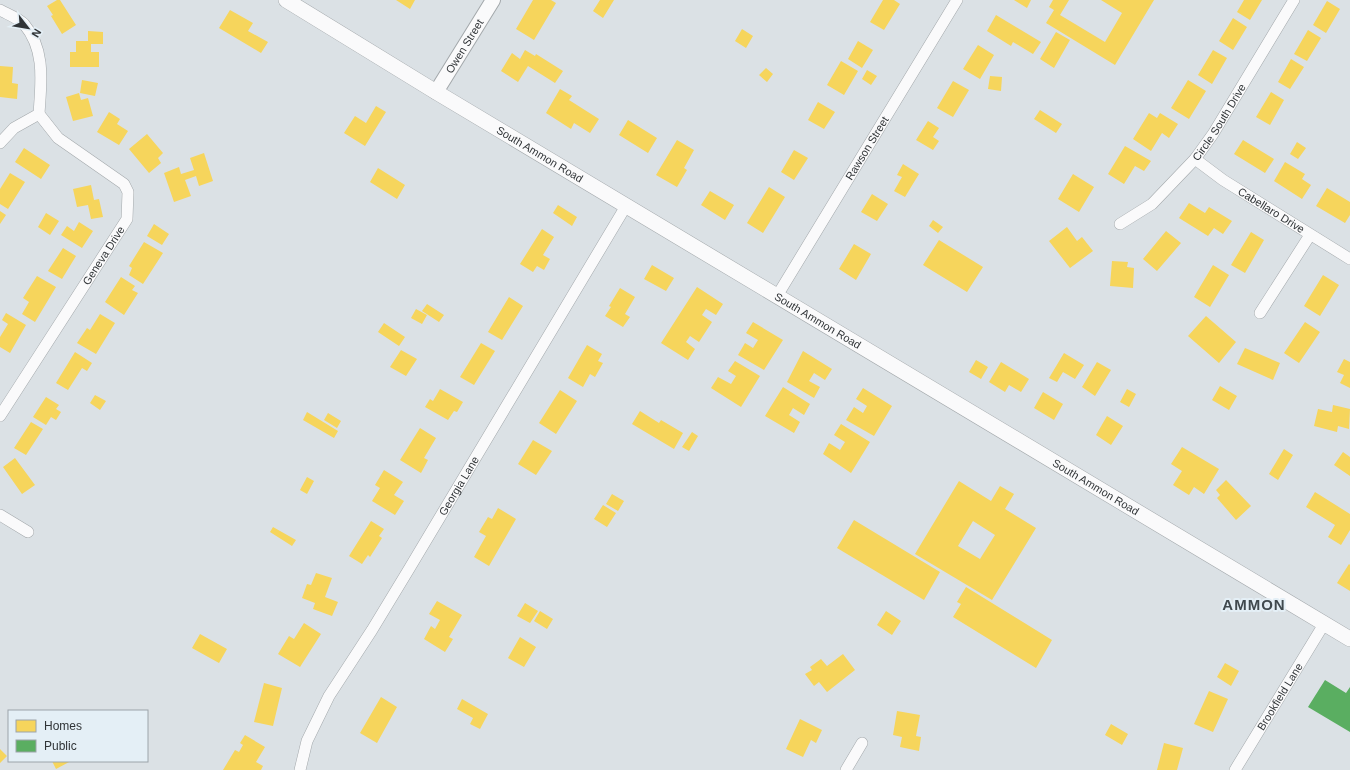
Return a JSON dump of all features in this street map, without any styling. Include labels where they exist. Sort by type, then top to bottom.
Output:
[{"type":"main road","name":"South Ammon Road","points":[[286,0],[436,92],[1350,639]]},
{"type":"street","name":"Owen Street","points":[[436,92],[493,0]]},
{"type":"street","name":"Rawson Street","points":[[777,296],[957,0]]},
{"type":"street","name":"Circle South Drive","points":[[1120,224],[1152,204],[1195,159],[1212,134],[1294,0]]},
{"type":"street","points":[[0,10],[23,24],[38,48],[42,74],[39,114],[14,128],[0,143]]},
{"type":"street","name":"Geneva Drive","points":[[0,416],[127,219],[128,192],[124,184],[58,138],[39,114]]},
{"type":"street","name":"Cabellaro Drive","points":[[1195,159],[1223,180],[1310,235],[1350,258]]},
{"type":"street","name":"Georgia Lane","points":[[300,770],[307,741],[329,696],[405,576],[626,206]]},
{"type":"street","points":[[1260,313],[1310,235]]},
{"type":"street","points":[[0,515],[28,532]]},
{"type":"street","name":"Brookfield Lane","points":[[1235,770],[1324,624]]},
{"type":"street","points":[[846,770],[862,743]]},
{"type":"building: Homes","points":[[57,0],[60,0],[76,25],[62,34],[47,6]]},
{"type":"building: Homes","points":[[396,0],[415,0],[410,9]]},
{"type":"building: Homes","points":[[533,0],[551,0],[556,3],[534,40],[516,29]]},
{"type":"building: Homes","points":[[600,0],[614,0],[603,18],[593,11]]},
{"type":"building: Homes","points":[[883,0],[894,0],[900,4],[884,30],[870,22]]},
{"type":"building: Homes","points":[[1014,0],[1031,0],[1027,8]]},
{"type":"building: Homes","points":[[1053,0],[1069,0],[1060,15],[1105,42],[1122,13],[1101,0],[1154,0],[1115,65],[1046,23],[1054,10],[1049,7]]},
{"type":"building: Homes","points":[[1244,0],[1262,0],[1250,20],[1237,12]]},
{"type":"building: Homes","points":[[1327,1],[1340,9],[1326,33],[1313,25]]},
{"type":"building: Homes","points":[[230,10],[253,23],[248,31],[268,42],[261,53],[219,28]]},
{"type":"building: Homes","points":[[996,15],[1041,42],[1033,54],[1013,42],[1011,46],[987,31]]},
{"type":"building: Homes","points":[[1233,18],[1247,27],[1233,50],[1219,41]]},
{"type":"building: Homes","points":[[742,29],[753,36],[746,48],[735,41]]},
{"type":"building: Homes","points":[[1308,30],[1321,38],[1307,61],[1294,54]]},
{"type":"building: Homes","points":[[88,31],[103,32],[103,44],[91,44],[91,52],[99,52],[99,67],[70,67],[70,52],[76,52],[76,41],[88,41]]},
{"type":"building: Homes","points":[[1056,32],[1070,40],[1054,68],[1040,59]]},
{"type":"building: Homes","points":[[858,41],[873,50],[862,68],[848,59]]},
{"type":"building: Homes","points":[[978,45],[994,55],[980,79],[963,69]]},
{"type":"building: Homes","points":[[525,50],[535,56],[536,54],[563,71],[555,83],[528,66],[518,82],[501,71],[512,53],[520,59]]},
{"type":"building: Homes","points":[[1213,50],[1227,58],[1212,84],[1198,75]]},
{"type":"building: Homes","points":[[1291,59],[1304,67],[1290,89],[1278,82]]},
{"type":"building: Homes","points":[[841,61],[858,71],[844,95],[827,85]]},
{"type":"building: Homes","points":[[0,66],[13,67],[12,83],[18,84],[17,99],[0,97]]},
{"type":"building: Homes","points":[[766,68],[773,74],[767,82],[759,75]]},
{"type":"building: Homes","points":[[867,70],[877,76],[871,85],[862,79]]},
{"type":"building: Homes","points":[[990,76],[1002,77],[1001,91],[988,89]]},
{"type":"building: Homes","points":[[82,80],[98,83],[95,96],[80,93]]},
{"type":"building: Homes","points":[[1188,80],[1206,91],[1189,119],[1171,108]]},
{"type":"building: Homes","points":[[953,81],[969,90],[953,117],[937,108]]},
{"type":"building: Homes","points":[[560,89],[572,96],[569,100],[599,119],[590,133],[574,123],[571,129],[546,113]]},
{"type":"building: Homes","points":[[1271,92],[1284,100],[1270,125],[1256,117]]},
{"type":"building: Homes","points":[[79,93],[81,100],[88,98],[93,116],[73,121],[66,97]]},
{"type":"building: Homes","points":[[818,102],[835,112],[824,129],[808,120]]},
{"type":"building: Homes","points":[[376,106],[386,112],[365,146],[344,133],[355,116],[366,123]]},
{"type":"building: Homes","points":[[1040,110],[1062,124],[1056,133],[1034,119]]},
{"type":"building: Homes","points":[[109,112],[120,119],[117,124],[128,131],[119,145],[97,132]]},
{"type":"building: Homes","points":[[1149,113],[1157,118],[1160,113],[1178,124],[1169,138],[1162,133],[1151,151],[1133,139]]},
{"type":"building: Homes","points":[[628,120],[657,138],[648,153],[619,135]]},
{"type":"building: Homes","points":[[928,121],[939,128],[933,137],[939,141],[933,150],[916,140]]},
{"type":"building: Homes","points":[[147,134],[163,153],[158,158],[161,163],[149,173],[129,149]]},
{"type":"building: Homes","points":[[677,140],[694,150],[684,168],[687,170],[677,187],[656,175]]},
{"type":"building: Homes","points":[[1243,140],[1274,159],[1265,173],[1234,154]]},
{"type":"building: Homes","points":[[1297,142],[1306,148],[1298,159],[1290,154]]},
{"type":"building: Homes","points":[[1125,146],[1151,161],[1144,171],[1135,166],[1124,184],[1108,174]]},
{"type":"building: Homes","points":[[24,148],[50,165],[41,179],[15,162]]},
{"type":"building: Homes","points":[[794,150],[808,158],[794,180],[781,172]]},
{"type":"building: Homes","points":[[204,153],[213,181],[199,186],[196,176],[185,180],[191,196],[174,202],[164,173],[179,167],[181,174],[194,170],[190,158]]},
{"type":"building: Homes","points":[[1285,162],[1305,174],[1302,179],[1311,185],[1302,199],[1274,181]]},
{"type":"building: Homes","points":[[903,164],[919,174],[905,197],[894,191],[902,177],[897,175]]},
{"type":"building: Homes","points":[[378,168],[405,185],[397,199],[370,182]]},
{"type":"building: Homes","points":[[10,173],[25,182],[8,209],[0,204],[0,189]]},
{"type":"building: Homes","points":[[1073,174],[1094,187],[1079,212],[1058,199]]},
{"type":"building: Homes","points":[[91,185],[94,200],[99,199],[103,217],[91,219],[88,205],[77,207],[73,189]]},
{"type":"building: Homes","points":[[769,187],[785,197],[763,233],[747,223]]},
{"type":"building: Homes","points":[[1327,188],[1350,202],[1350,215],[1345,223],[1316,206]]},
{"type":"building: Homes","points":[[710,191],[734,205],[725,220],[701,205]]},
{"type":"building: Homes","points":[[872,194],[888,204],[877,221],[861,212]]},
{"type":"building: Homes","points":[[1189,203],[1205,213],[1209,207],[1232,221],[1223,234],[1214,228],[1208,236],[1179,218]]},
{"type":"building: Homes","points":[[558,205],[577,217],[572,226],[553,213]]},
{"type":"building: Homes","points":[[0,211],[6,215],[0,224]]},
{"type":"building: Homes","points":[[46,213],[59,221],[50,235],[38,227]]},
{"type":"building: Homes","points":[[933,220],[943,227],[938,233],[929,226]]},
{"type":"building: Homes","points":[[79,222],[93,231],[82,248],[61,235],[67,226],[74,231]]},
{"type":"building: Homes","points":[[154,224],[169,234],[162,245],[147,236]]},
{"type":"building: Homes","points":[[1067,227],[1077,241],[1082,237],[1093,251],[1070,268],[1049,241]]},
{"type":"building: Homes","points":[[542,229],[554,237],[543,255],[550,259],[544,270],[537,266],[533,272],[520,264]]},
{"type":"building: Homes","points":[[1166,231],[1181,243],[1157,271],[1143,259]]},
{"type":"building: Homes","points":[[1251,232],[1264,240],[1245,273],[1231,265]]},
{"type":"building: Homes","points":[[939,240],[983,267],[967,292],[923,265]]},
{"type":"building: Homes","points":[[144,242],[163,253],[143,284],[129,275],[132,268],[129,266]]},
{"type":"building: Homes","points":[[854,244],[871,254],[856,280],[839,269]]},
{"type":"building: Homes","points":[[63,248],[76,256],[62,279],[48,271]]},
{"type":"building: Homes","points":[[1112,261],[1128,262],[1127,267],[1134,268],[1133,288],[1110,286]]},
{"type":"building: Homes","points":[[652,265],[674,278],[666,291],[644,279]]},
{"type":"building: Homes","points":[[1213,265],[1229,275],[1210,307],[1194,297]]},
{"type":"building: Homes","points":[[1323,275],[1339,285],[1320,316],[1304,306]]},
{"type":"building: Homes","points":[[37,276],[56,287],[35,322],[22,314],[29,302],[23,298]]},
{"type":"building: Homes","points":[[121,277],[135,286],[132,290],[138,293],[124,315],[105,302]]},
{"type":"building: Homes","points":[[697,287],[723,304],[716,315],[706,309],[702,315],[712,322],[699,342],[690,336],[686,342],[695,349],[688,360],[661,343]]},
{"type":"building: Homes","points":[[620,288],[635,297],[625,314],[630,317],[623,327],[605,316]]},
{"type":"building: Homes","points":[[509,297],[523,306],[502,340],[488,332]]},
{"type":"building: Homes","points":[[427,304],[444,315],[439,322],[422,311]]},
{"type":"building: Homes","points":[[416,309],[427,315],[422,324],[411,318]]},
{"type":"building: Homes","points":[[6,313],[26,325],[10,353],[0,347],[0,337],[8,324],[2,320]]},
{"type":"building: Homes","points":[[100,314],[115,323],[96,354],[77,343],[87,328],[90,330]]},
{"type":"building: Homes","points":[[1206,316],[1236,342],[1219,363],[1188,336]]},
{"type":"building: Homes","points":[[753,322],[783,340],[764,370],[738,355],[745,343],[753,348],[758,340],[746,333]]},
{"type":"building: Homes","points":[[1305,322],[1320,332],[1299,363],[1284,353]]},
{"type":"building: Homes","points":[[384,323],[405,337],[399,346],[378,332]]},
{"type":"building: Homes","points":[[481,343],[495,351],[474,385],[460,377]]},
{"type":"building: Homes","points":[[587,345],[602,354],[598,361],[603,363],[595,377],[590,374],[583,387],[568,378]]},
{"type":"building: Homes","points":[[1245,348],[1280,363],[1273,380],[1237,364]]},
{"type":"building: Homes","points":[[401,350],[417,359],[406,376],[390,367]]},
{"type":"building: Homes","points":[[803,351],[832,369],[825,380],[814,373],[809,381],[820,387],[814,398],[787,382]]},
{"type":"building: Homes","points":[[75,352],[92,363],[87,371],[82,368],[68,390],[56,383]]},
{"type":"building: Homes","points":[[1064,353],[1084,365],[1075,379],[1063,372],[1057,382],[1049,378]]},
{"type":"building: Homes","points":[[1344,359],[1350,362],[1350,388],[1340,383],[1344,375],[1337,372]]},
{"type":"building: Homes","points":[[976,360],[988,367],[981,379],[969,372]]},
{"type":"building: Homes","points":[[735,361],[760,376],[741,407],[711,388],[718,377],[731,384],[736,376],[728,371]]},
{"type":"building: Homes","points":[[1001,362],[1029,379],[1021,392],[1009,385],[1005,392],[989,382]]},
{"type":"building: Homes","points":[[1097,362],[1111,370],[1095,396],[1082,387]]},
{"type":"building: Homes","points":[[1220,386],[1237,396],[1229,410],[1212,400]]},
{"type":"building: Homes","points":[[783,387],[810,404],[804,415],[793,408],[789,415],[800,422],[794,433],[765,416]]},
{"type":"building: Homes","points":[[863,388],[892,406],[874,436],[846,420],[854,407],[863,413],[867,406],[856,399]]},
{"type":"building: Homes","points":[[440,389],[463,402],[457,412],[454,411],[448,420],[425,407],[430,399],[433,401]]},
{"type":"building: Homes","points":[[1127,389],[1136,394],[1129,407],[1120,402]]},
{"type":"building: Homes","points":[[560,390],[577,401],[556,434],[539,423]]},
{"type":"building: Homes","points":[[1043,392],[1063,404],[1054,420],[1034,408]]},
{"type":"building: Homes","points":[[95,395],[106,401],[100,410],[90,403]]},
{"type":"building: Homes","points":[[46,397],[59,405],[56,409],[61,412],[56,420],[51,417],[46,425],[33,417]]},
{"type":"building: Homes","points":[[1333,405],[1350,409],[1349,429],[1338,426],[1337,432],[1314,426],[1318,409],[1332,412]]},
{"type":"building: Homes","points":[[640,411],[659,423],[661,420],[683,433],[674,449],[632,424]]},
{"type":"building: Homes","points":[[307,412],[338,431],[334,438],[303,420]]},
{"type":"building: Homes","points":[[328,413],[341,421],[337,428],[324,420]]},
{"type":"building: Homes","points":[[1107,416],[1123,426],[1111,445],[1096,435]]},
{"type":"building: Homes","points":[[31,422],[43,429],[26,455],[14,448]]},
{"type":"building: Homes","points":[[841,424],[870,442],[851,473],[823,454],[829,443],[840,450],[845,442],[834,435]]},
{"type":"building: Homes","points":[[420,428],[436,438],[424,458],[428,460],[421,473],[400,460]]},
{"type":"building: Homes","points":[[692,432],[698,436],[689,451],[682,447]]},
{"type":"building: Homes","points":[[533,440],[552,451],[536,475],[518,464]]},
{"type":"building: Homes","points":[[1182,447],[1219,469],[1204,494],[1194,487],[1189,495],[1173,485],[1182,471],[1171,464]]},
{"type":"building: Homes","points":[[1284,449],[1293,455],[1278,480],[1269,474]]},
{"type":"building: Homes","points":[[1343,452],[1350,457],[1350,476],[1334,465]]},
{"type":"building: Homes","points":[[15,458],[35,485],[22,494],[3,467]]},
{"type":"building: Homes","points":[[384,470],[403,482],[394,495],[404,501],[395,515],[372,501],[380,488],[375,485]]},
{"type":"building: Homes","points":[[307,477],[314,481],[307,494],[300,490]]},
{"type":"building: Homes","points":[[1226,480],[1251,506],[1236,520],[1217,498],[1220,495],[1216,490]]},
{"type":"building: Homes","points":[[959,481],[991,501],[1000,486],[1014,494],[1005,509],[1036,528],[992,600],[915,554]],"holes":[[[973,521],[995,535],[980,559],[958,546]]]},
{"type":"building: Homes","points":[[1315,492],[1350,514],[1350,530],[1341,545],[1328,537],[1335,525],[1306,507]]},
{"type":"building: Homes","points":[[612,494],[624,501],[618,511],[606,504]]},
{"type":"building: Homes","points":[[603,505],[616,513],[607,527],[594,519]]},
{"type":"building: Homes","points":[[498,508],[516,519],[489,566],[474,557],[486,536],[479,532],[488,517],[492,519]]},
{"type":"building: Homes","points":[[854,520],[940,572],[924,600],[837,548]]},
{"type":"building: Homes","points":[[371,521],[384,529],[379,536],[382,538],[370,557],[368,555],[362,564],[349,556]]},
{"type":"building: Homes","points":[[273,527],[296,540],[292,546],[270,532]]},
{"type":"building: Homes","points":[[1349,564],[1350,565],[1350,591],[1337,583]]},
{"type":"building: Homes","points":[[316,573],[332,578],[325,597],[338,602],[332,616],[313,609],[315,603],[302,598],[307,584],[311,585]]},
{"type":"building: Homes","points":[[966,587],[1052,640],[1036,668],[953,617],[961,604],[957,602]]},
{"type":"building: Homes","points":[[437,601],[462,615],[449,637],[453,639],[445,652],[424,639],[431,626],[435,629],[440,620],[429,614]]},
{"type":"building: Homes","points":[[525,603],[538,611],[530,623],[517,616]]},
{"type":"building: Homes","points":[[540,611],[553,619],[547,629],[534,621]]},
{"type":"building: Homes","points":[[886,611],[901,621],[892,635],[877,625]]},
{"type":"building: Homes","points":[[304,623],[321,634],[300,667],[278,654],[289,636],[294,639]]},
{"type":"building: Homes","points":[[200,634],[227,649],[219,663],[192,648]]},
{"type":"building: Homes","points":[[520,637],[536,647],[524,667],[508,658]]},
{"type":"building: Homes","points":[[843,654],[855,670],[827,692],[819,682],[814,686],[805,674],[812,670],[810,667],[821,659],[827,666]]},
{"type":"building: Homes","points":[[1225,663],[1239,671],[1231,686],[1217,677]]},
{"type":"building: Homes","points":[[264,683],[282,688],[273,726],[254,722]]},
{"type":"building: Homes","points":[[1209,691],[1228,699],[1213,732],[1194,724]]},
{"type":"building: Homes","points":[[381,697],[397,707],[377,743],[360,733]]},
{"type":"building: Homes","points":[[462,699],[488,714],[480,729],[470,724],[473,718],[457,709]]},
{"type":"building: Homes","points":[[897,711],[920,715],[916,736],[921,737],[919,751],[900,747],[902,737],[893,735]]},
{"type":"building: Homes","points":[[800,719],[822,730],[816,743],[811,740],[803,757],[786,749]]},
{"type":"building: Homes","points":[[1111,724],[1128,734],[1122,745],[1105,735]]},
{"type":"building: Homes","points":[[245,735],[265,747],[256,762],[263,766],[261,770],[223,770],[235,750],[239,752],[243,745],[240,743]]},
{"type":"building: Homes","points":[[1164,743],[1183,748],[1177,770],[1157,770]]},
{"type":"building: Homes","points":[[0,749],[7,756],[0,763]]},
{"type":"building: Homes","points":[[52,762],[69,762],[56,769]]},
{"type":"building: Public","points":[[1325,680],[1346,693],[1350,687],[1350,732],[1308,707]]},
{"type":"district","name":"AMMON","points":[[1254,605]]}]
